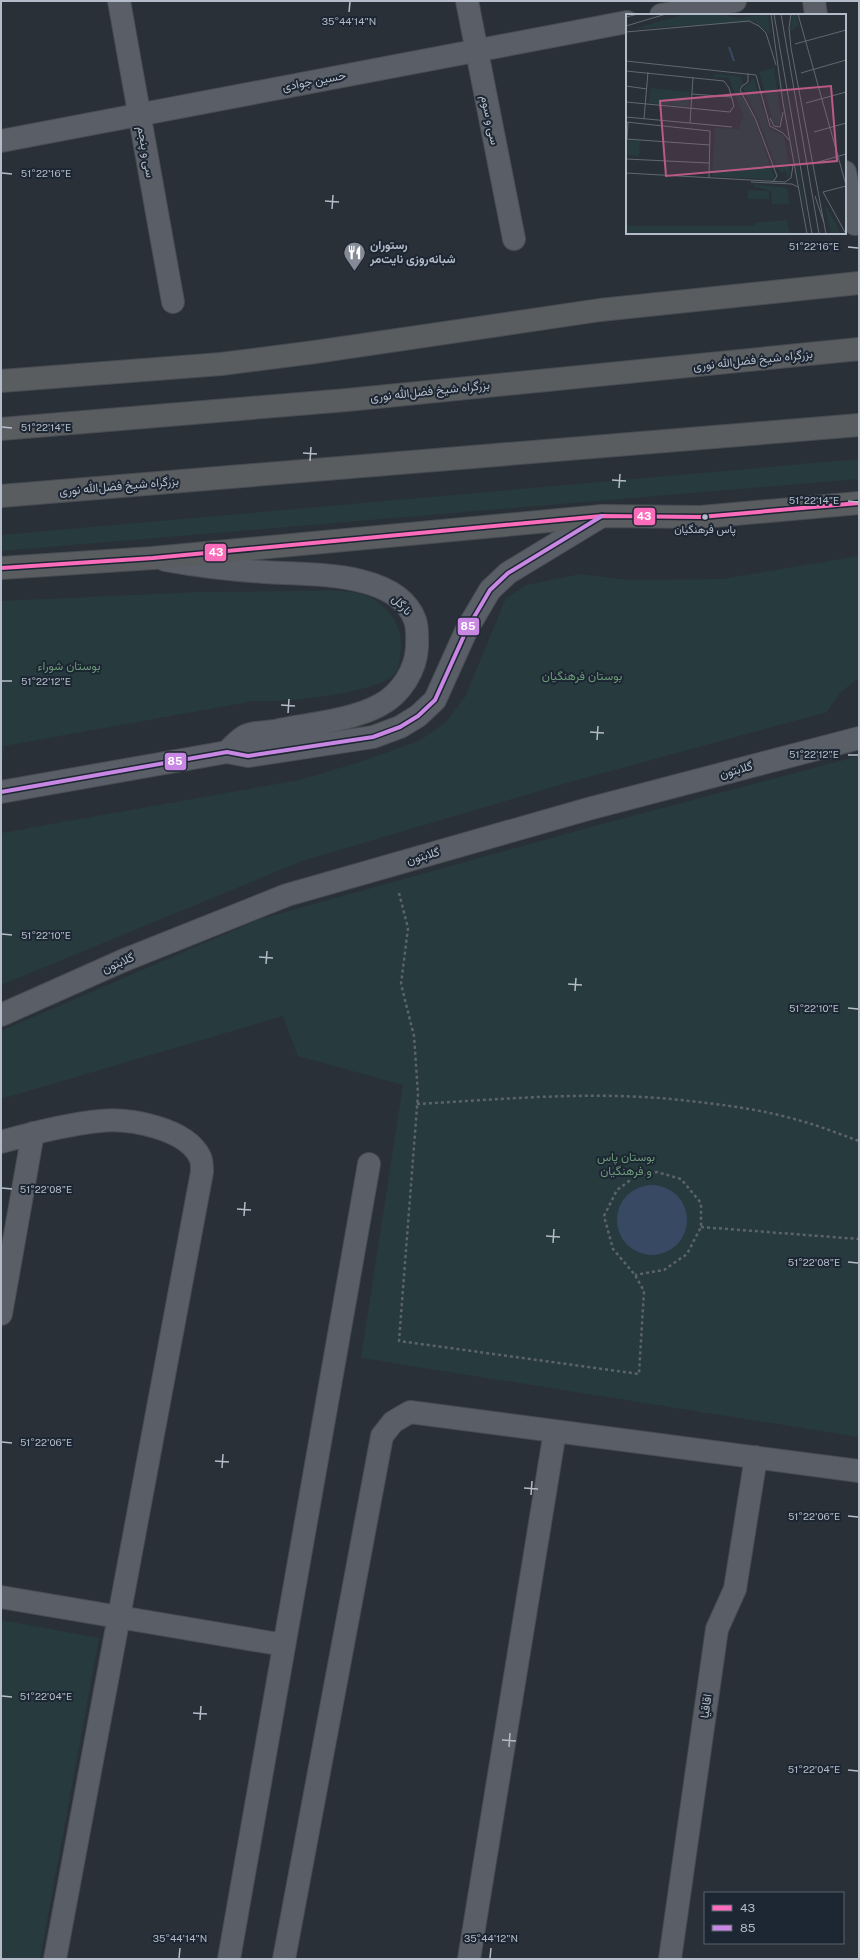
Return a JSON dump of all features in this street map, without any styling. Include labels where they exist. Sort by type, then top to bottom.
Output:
[{"type":"highway","points":[[1,381],[221,364],[315,352],[600,310],[766,292],[859,284]]},
{"type":"highway","name":"بزرگراه شیخ فضل‌الله نوری","points":[[1,429],[347,400],[859,349]]},
{"type":"highway","name":"بزرگراه شیخ فضل‌الله نوری","points":[[1,496],[859,425]]},
{"type":"highway","points":[[1,568],[153,558],[602,516],[701,517],[859,503]]},
{"type":"street","name":"سی و پنجم","points":[[119,1],[173,302]]},
{"type":"street","name":"سی و سوم","points":[[467,1],[514,239]]},
{"type":"street","points":[[666,14],[735,1]]},
{"type":"street","points":[[814,1],[816,14]]},
{"type":"street","name":"حسین جوادی","points":[[1,141],[626,22]]},
{"type":"street","points":[[846,177],[855,224]]},
{"type":"street","points":[[1,792],[227,752],[248,756],[373,737],[400,727],[418,716],[435,700],[467,629],[490,590],[508,573],[602,516]]},
{"type":"street","name":"نارگل","points":[[153,558],[207,567],[340,576],[370,582],[391,593],[406,606],[415,619],[417,656],[409,676],[400,690],[380,705],[355,715],[246,736],[227,752]]},
{"type":"street","name":"گلابتون","points":[[1,1015],[122,961],[287,895],[588,809],[859,738]]},
{"type":"street","points":[[1,1142],[33,1133],[101,1120],[131,1121],[149,1125],[181,1138],[194,1147],[201,1158],[202,1172],[55,1959]]},
{"type":"street","points":[[1,1314],[33,1133]]},
{"type":"street","points":[[229,1959],[369,1164]]},
{"type":"street","points":[[284,1959],[382,1436],[393,1422],[410,1412],[756,1456],[859,1471]]},
{"type":"street","points":[[469,1959],[554,1431]]},
{"type":"street","name":"اقاقیا","points":[[670,1959],[717,1629],[735,1589],[756,1456]]},
{"type":"street","points":[[1,1597],[284,1644]]},
{"type":"path","points":[[392,865],[408,928],[401,984],[414,1036],[418,1069],[417,1104],[399,1341],[639,1374],[644,1291],[635,1275],[613,1249],[604,1216],[617,1190],[636,1176],[657,1172],[681,1179],[701,1203],[701,1227],[687,1254],[664,1270],[635,1275]]},
{"type":"path","points":[[417,1104],[569,1096],[644,1097],[689,1101],[750,1110],[806,1122],[859,1141]]},
{"type":"path","points":[[701,1227],[859,1239]]},
{"type":"green space","points":[[859,459],[859,479],[1,551],[1,535]]},
{"type":"green space","name":"بوستان فرهنگیان","points":[[859,556],[859,678],[841,692],[827,712],[570,782],[302,861],[1,985],[1,833],[299,780],[360,762],[419,741],[446,722],[465,697],[506,598],[527,585],[580,574],[628,580],[722,579]]},
{"type":"green space","name":"بوستان شوراء","points":[[337,591],[357,593],[374,600],[389,612],[394,620],[401,637],[401,647],[398,668],[390,678],[363,689],[344,693],[303,699],[254,701],[4,746],[1,770],[1,601],[199,592]]},
{"type":"green space","name":"بوستان پاس و فرهنگیان","points":[[859,756],[859,1437],[361,1358],[403,1085],[298,1056],[283,1016],[1,1099],[1,1031],[260,919],[587,828]]},
{"type":"green space","points":[[1,1620],[99,1638],[40,1959],[1,1959]]},
{"type":"water","points":[[645,1185],[659,1185],[672,1191],[681,1200],[685,1206],[687,1220],[685,1234],[677,1245],[666,1253],[659,1255],[645,1255],[638,1253],[627,1245],[619,1234],[617,1227],[617,1213],[619,1206],[627,1195],[638,1187]]},
{"type":"transit line","name":"43","points":[[1,568],[153,558],[602,516],[701,517],[859,503]]},
{"type":"transit line","name":"85","points":[[1,792],[227,752],[248,756],[373,737],[400,727],[418,716],[435,700],[467,629],[490,590],[508,573],[602,516]]},
{"type":"place","name":"رستوران شبانه‌روزی نایت‌مر","points":[[354,272]]},
{"type":"place","name":"پاس فرهنگیان","points":[[705,517]]}]
